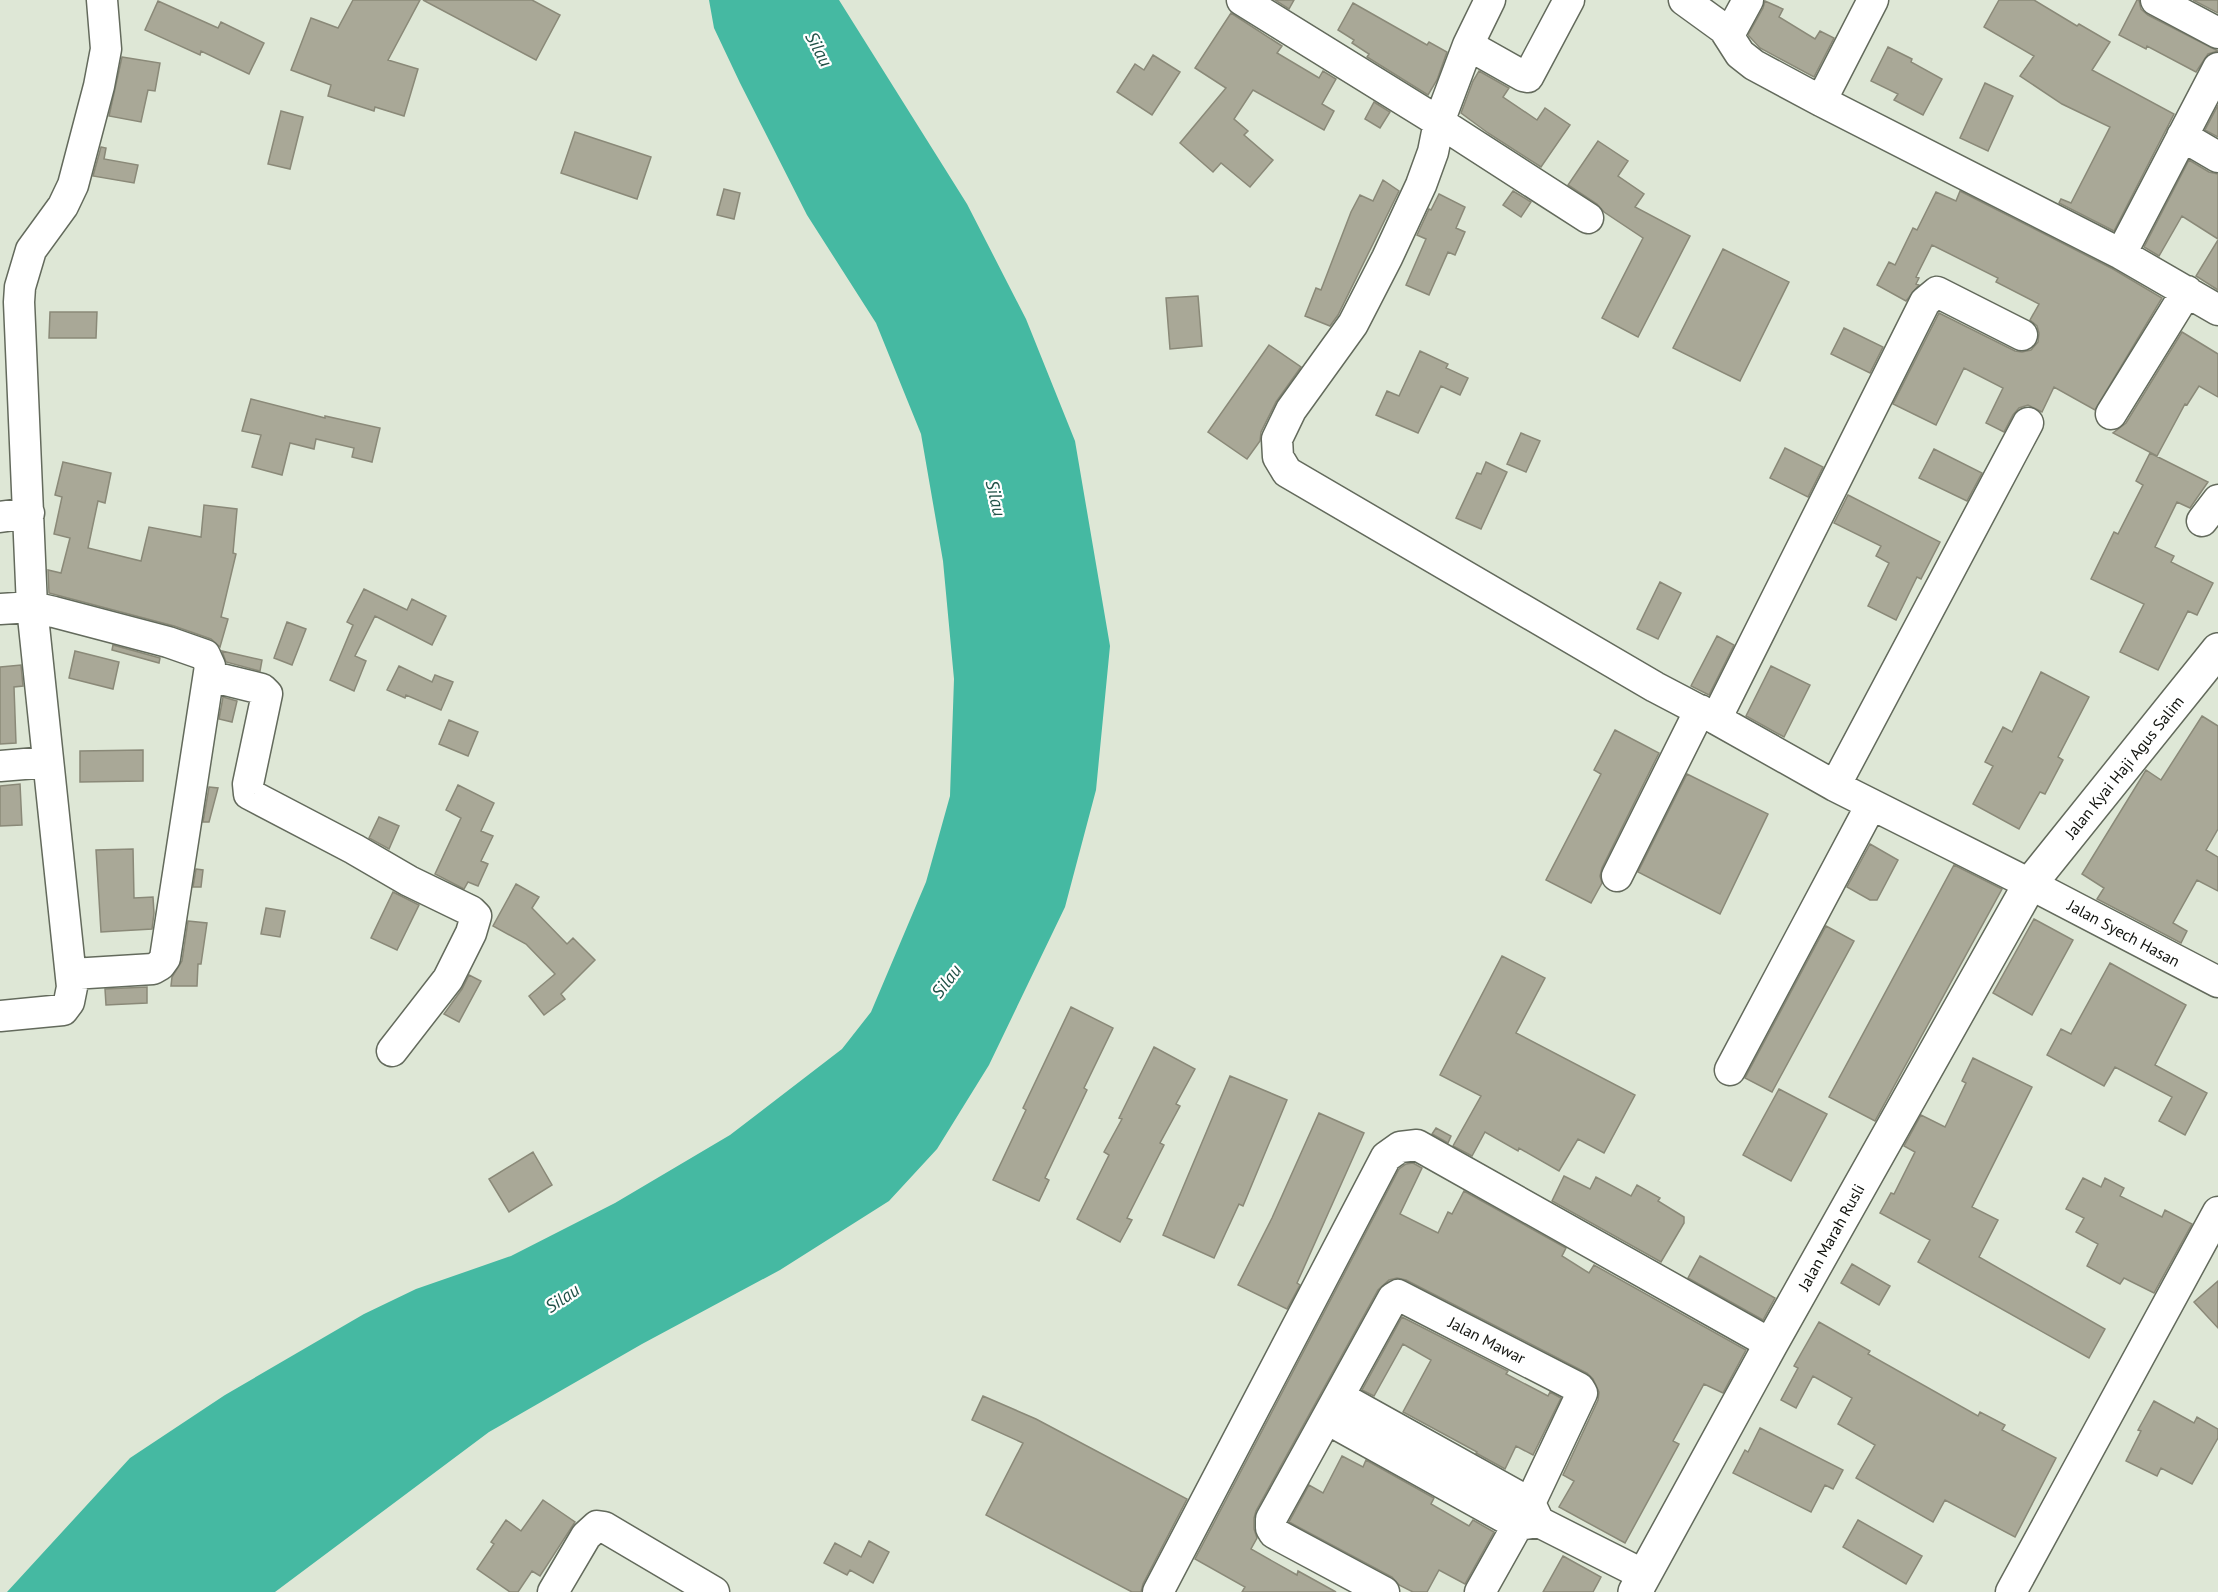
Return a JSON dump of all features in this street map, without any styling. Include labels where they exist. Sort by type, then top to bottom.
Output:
[{"type":"main road","name":"Jalan Kyai Haji Agus Salim","points":[[2030,884],[2218,650]]},
{"type":"main road","name":"Jalan Marah Rusli","points":[[1640,1583],[1771,1344],[2030,884]]},
{"type":"street","points":[[0,1016],[63,1010],[68,1005],[71,996],[72,974],[32,607],[14,515],[19,319],[20,287],[31,250],[63,206],[73,185],[99,86],[106,49],[102,0]]},
{"type":"street","points":[[1242,0],[1588,218]]},
{"type":"street","name":"Jalan Syech Hasan","points":[[1490,0],[1468,45],[1439,122],[1433,152],[1421,185],[1387,258],[1353,324],[1291,410],[1277,439],[1278,457],[1287,472],[1655,687],[1835,786],[2218,982]]},
{"type":"street","points":[[1468,45],[1528,77],[1569,0]]},
{"type":"street","points":[[1684,0],[1729,35],[1746,60],[1821,101],[2121,254],[2218,310]]},
{"type":"street","points":[[1729,35],[1748,0]]},
{"type":"street","points":[[1821,101],[1873,0]]},
{"type":"street","points":[[2156,0],[2218,33]]},
{"type":"street","points":[[2121,254],[2218,68]]},
{"type":"street","points":[[2182,136],[2218,157]]},
{"type":"street","points":[[2111,414],[2187,291]]},
{"type":"street","points":[[1617,876],[1708,715],[1925,302],[1937,292],[2022,334]]},
{"type":"street","points":[[1835,786],[2028,423]]},
{"type":"street","points":[[0,609],[32,607],[200,652],[208,659],[209,676],[165,958],[153,969],[72,974]]},
{"type":"street","points":[[209,676],[262,689],[267,694],[248,784],[249,794],[354,849],[409,881],[471,911],[476,916],[471,933],[448,979],[392,1051]]},
{"type":"street","points":[[0,766],[48,762]]},
{"type":"street","points":[[1730,1070],[1871,805]]},
{"type":"street","points":[[1158,1592],[1386,1157],[1400,1147],[1417,1145],[1771,1344]]},
{"type":"street","points":[[2011,1592],[2218,1212]]},
{"type":"street","name":"Jalan Mawar","points":[[1334,1408],[1395,1296],[1401,1296],[1579,1388],[1582,1396],[1529,1517]]},
{"type":"street","points":[[1384,1592],[1274,1533],[1271,1528],[1271,1520],[1334,1408],[1529,1517],[1640,1583]]},
{"type":"street","points":[[1480,1592],[1529,1517]]},
{"type":"street","points":[[553,1592],[586,1536],[597,1526],[604,1527],[714,1592]]},
{"type":"water","name":"Silau","points":[[709,0],[839,0],[967,204],[1026,319],[1075,441],[1110,646],[1096,790],[1065,907],[989,1065],[937,1149],[889,1201],[780,1270],[642,1344],[489,1432],[275,1592],[7,1592],[130,1458],[225,1395],[364,1314],[416,1289],[511,1256],[615,1203],[730,1135],[842,1049],[871,1012],[926,882],[950,796],[954,679],[943,561],[921,434],[876,323],[807,215],[714,28]]},
{"type":"building","points":[[353,0],[420,0],[388,60],[418,69],[404,116],[375,107],[374,111],[328,96],[331,85],[291,70],[311,18],[338,28]]},
{"type":"building","points":[[423,0],[532,0],[560,15],[536,60]]},
{"type":"building","points":[[1275,0],[1294,0],[1289,9]]},
{"type":"building","points":[[1999,0],[2034,0],[2077,26],[2079,24],[2110,42],[2092,70],[2174,114],[2114,231],[2059,203],[2061,199],[2071,203],[2110,127],[2062,104],[2020,76],[2034,56],[1984,27]]},
{"type":"building","points":[[2139,0],[2141,9],[2148,15],[2218,51],[2208,54],[2196,72],[2147,46],[2146,49],[2119,35]]},
{"type":"building","points":[[2193,0],[2218,0],[2218,13]]},
{"type":"building","points":[[158,1],[218,28],[221,22],[264,43],[249,74],[201,51],[200,55],[145,30]]},
{"type":"building","points":[[1765,1],[1783,9],[1779,17],[1815,39],[1820,31],[1834,38],[1814,77],[1760,48],[1748,35]]},
{"type":"building","points":[[1353,3],[1427,45],[1429,42],[1447,52],[1437,80],[1428,95],[1367,57],[1369,54],[1352,43],[1354,40],[1338,30]]},
{"type":"building","points":[[1231,13],[1282,46],[1277,53],[1319,78],[1323,71],[1336,79],[1322,104],[1334,111],[1324,130],[1253,90],[1234,119],[1248,131],[1244,135],[1273,160],[1250,187],[1221,163],[1213,172],[1180,143],[1226,88],[1195,68]]},
{"type":"building","points":[[1888,47],[1912,59],[1911,62],[1942,79],[1923,115],[1894,100],[1898,94],[1871,81]]},
{"type":"building","points":[[1153,55],[1180,72],[1152,115],[1117,92],[1135,64],[1144,70]]},
{"type":"building","points":[[122,57],[160,63],[155,91],[148,90],[141,122],[109,116]]},
{"type":"building","points":[[1479,71],[1509,88],[1503,97],[1537,120],[1545,108],[1570,125],[1541,167],[1461,113]]},
{"type":"building","points":[[1985,83],[2013,96],[1988,151],[1960,138]]},
{"type":"building","points":[[1374,102],[1390,112],[1380,128],[1365,119]]},
{"type":"building","points":[[2218,105],[2218,137],[2205,130]]},
{"type":"building","points":[[281,111],[303,117],[290,169],[268,164]]},
{"type":"building","points":[[575,132],[651,157],[637,199],[561,173]]},
{"type":"building","points":[[1598,141],[1628,161],[1618,176],[1644,194],[1635,207],[1690,236],[1638,337],[1602,318],[1643,238],[1568,185]]},
{"type":"building","points":[[101,147],[106,148],[104,159],[138,165],[134,183],[93,176]]},
{"type":"building","points":[[2189,160],[2209,172],[2218,174],[2218,239],[2182,216],[2159,256],[2144,247]]},
{"type":"building","points":[[1383,180],[1399,191],[1338,315],[1330,326],[1305,316],[1316,288],[1321,290],[1351,212],[1360,195],[1373,201]]},
{"type":"building","points":[[724,189],[740,193],[734,219],[717,215]]},
{"type":"building","points":[[1513,191],[1531,202],[1521,217],[1503,205]]},
{"type":"building","points":[[1960,191],[2113,269],[2162,298],[2095,410],[2054,387],[2042,412],[2028,405],[2019,408],[2004,432],[1986,423],[2003,388],[1964,368],[1936,425],[1893,404],[1939,313],[2015,351],[2031,350],[2038,342],[2037,326],[2030,320],[2039,304],[1996,282],[1998,278],[1932,245],[1916,277],[1919,278],[1916,284],[1919,285],[1906,301],[1877,285],[1889,262],[1895,265],[1913,228],[1917,230],[1936,192],[1956,201]]},
{"type":"building","points":[[1439,194],[1465,207],[1456,228],[1465,232],[1455,255],[1448,252],[1429,295],[1406,285],[1426,239],[1417,235]]},
{"type":"building","points":[[2218,240],[2218,290],[2196,276]]},
{"type":"building","points":[[1723,249],[1789,282],[1740,381],[1673,348]]},
{"type":"building","points":[[1198,296],[1202,346],[1170,349],[1166,298]]},
{"type":"building","points":[[50,312],[97,312],[96,338],[49,338]]},
{"type":"building","points":[[1844,328],[1883,347],[1870,373],[1831,354]]},
{"type":"building","points":[[2182,332],[2218,354],[2218,397],[2199,386],[2187,405],[2185,404],[2157,456],[2113,433],[2126,423]]},
{"type":"building","points":[[1269,345],[1301,367],[1276,402],[1261,432],[1260,441],[1247,459],[1208,432]]},
{"type":"building","points":[[1420,351],[1448,364],[1446,368],[1468,378],[1460,395],[1441,386],[1418,433],[1376,415],[1387,391],[1399,396]]},
{"type":"building","points":[[251,399],[325,418],[325,416],[380,428],[372,462],[352,457],[354,448],[316,439],[314,449],[290,443],[282,475],[252,467],[261,435],[242,431]]},
{"type":"building","points":[[1521,433],[1540,441],[1526,472],[1507,464]]},
{"type":"building","points":[[1785,448],[1823,467],[1808,497],[1770,478]]},
{"type":"building","points":[[1934,449],[1982,473],[1967,501],[1919,478]]},
{"type":"building","points":[[2150,453],[2208,482],[2190,508],[2177,502],[2155,547],[2174,556],[2171,562],[2213,583],[2197,615],[2188,611],[2158,670],[2120,652],[2144,604],[2091,579],[2114,532],[2118,534],[2143,485],[2136,481]]},
{"type":"building","points":[[63,462],[111,473],[105,503],[98,501],[88,548],[141,561],[149,527],[201,537],[204,505],[237,509],[233,553],[236,554],[221,617],[228,619],[220,647],[211,639],[174,626],[49,593],[48,570],[61,573],[70,538],[54,534],[62,497],[55,495]]},
{"type":"building","points":[[1486,462],[1507,472],[1481,529],[1456,518],[1477,473],[1481,474]]},
{"type":"building","points":[[1848,495],[1940,542],[1921,579],[1917,577],[1896,620],[1868,606],[1889,563],[1876,556],[1881,546],[1834,523]]},
{"type":"building","points":[[1660,582],[1681,593],[1658,639],[1637,629]]},
{"type":"building","points":[[364,589],[407,610],[412,599],[446,616],[432,645],[375,616],[355,656],[366,661],[354,691],[330,680],[353,625],[347,622]]},
{"type":"building","points":[[287,622],[306,629],[292,665],[274,658]]},
{"type":"building","points":[[1717,636],[1734,645],[1709,695],[1691,686]]},
{"type":"building","points":[[113,645],[160,658],[159,663],[112,650]]},
{"type":"building","points":[[75,651],[119,662],[113,689],[69,678]]},
{"type":"building","points":[[222,651],[262,660],[260,671],[226,662]]},
{"type":"building","points":[[21,665],[23,686],[14,687],[16,743],[0,744],[0,667]]},
{"type":"building","points":[[399,666],[432,682],[435,675],[453,682],[441,710],[406,695],[405,698],[387,690]]},
{"type":"building","points":[[1771,666],[1810,685],[1784,737],[1746,716]]},
{"type":"building","points":[[2041,672],[2089,697],[2058,757],[2063,760],[2045,794],[2040,792],[2019,829],[1973,804],[1993,766],[1985,762],[2003,727],[2012,732]]},
{"type":"building","points":[[223,697],[237,701],[232,722],[219,719]]},
{"type":"building","points":[[2202,716],[2218,726],[2218,829],[2206,850],[2218,857],[2218,891],[2197,880],[2173,923],[2187,931],[2181,943],[2097,899],[2104,888],[2082,874],[2146,770],[2161,780]]},
{"type":"building","points":[[449,720],[478,732],[468,756],[439,744]]},
{"type":"building","points":[[1615,730],[1659,753],[1602,868],[1600,876],[1602,883],[1591,903],[1546,880],[1601,774],[1594,770]]},
{"type":"building","points":[[143,750],[143,781],[80,782],[80,751]]},
{"type":"building","points":[[1687,774],[1768,814],[1720,914],[1638,872]]},
{"type":"building","points":[[20,784],[22,825],[0,826],[0,786]]},
{"type":"building","points":[[458,785],[494,803],[481,831],[493,836],[481,861],[488,864],[478,886],[468,882],[464,889],[435,874],[461,818],[446,810]]},
{"type":"building","points":[[209,787],[218,788],[209,822],[203,822]]},
{"type":"building","points":[[379,817],[399,826],[389,849],[369,838]]},
{"type":"building","points":[[1870,844],[1898,860],[1877,900],[1870,900],[1847,887]]},
{"type":"building","points":[[133,849],[134,898],[153,897],[152,929],[101,932],[96,850]]},
{"type":"building","points":[[1954,865],[2002,889],[1875,1121],[1829,1097]]},
{"type":"building","points":[[196,869],[203,870],[201,887],[193,887]]},
{"type":"building","points":[[516,884],[539,897],[532,908],[567,944],[573,938],[595,960],[561,994],[565,999],[544,1015],[529,996],[555,974],[526,944],[493,926]]},
{"type":"building","points":[[393,892],[419,905],[397,950],[371,938]]},
{"type":"building","points":[[266,908],[285,911],[280,937],[261,934]]},
{"type":"building","points":[[2034,919],[2073,940],[2032,1015],[1993,993]]},
{"type":"building","points":[[188,921],[207,923],[201,964],[198,964],[197,986],[171,986],[172,977],[182,961]]},
{"type":"building","points":[[1826,926],[1854,941],[1772,1092],[1745,1078]]},
{"type":"building","points":[[1502,956],[1545,978],[1516,1033],[1635,1095],[1604,1153],[1578,1139],[1559,1171],[1485,1132],[1472,1156],[1453,1146],[1481,1096],[1440,1075]]},
{"type":"building","points":[[2110,963],[2186,1005],[2155,1065],[2207,1093],[2185,1135],[2159,1121],[2172,1097],[2115,1067],[2104,1086],[2047,1055],[2061,1029],[2071,1034]]},
{"type":"building","points":[[469,975],[481,981],[459,1022],[444,1014]]},
{"type":"building","points":[[147,987],[147,1003],[106,1005],[105,989]]},
{"type":"building","points":[[1071,1007],[1113,1028],[1084,1088],[1087,1090],[1045,1178],[1049,1180],[1039,1201],[993,1180],[1026,1110],[1023,1108]]},
{"type":"building","points":[[1154,1047],[1195,1069],[1176,1104],[1180,1106],[1160,1143],[1164,1145],[1127,1218],[1132,1220],[1120,1242],[1077,1219],[1109,1155],[1104,1152],[1122,1119],[1119,1118]]},
{"type":"building","points":[[1973,1058],[2032,1087],[1972,1207],[1998,1220],[1979,1257],[2105,1329],[2089,1358],[1918,1262],[1930,1240],[1880,1213],[1891,1193],[1894,1194],[1915,1152],[1904,1146],[1921,1115],[1945,1127],[1966,1083],[1962,1081]]},
{"type":"building","points":[[1230,1076],[1287,1100],[1243,1206],[1239,1204],[1214,1258],[1163,1235]]},
{"type":"building","points":[[1779,1089],[1827,1114],[1791,1181],[1743,1155]]},
{"type":"building","points":[[1319,1113],[1364,1133],[1297,1283],[1300,1285],[1287,1309],[1238,1285],[1272,1218]]},
{"type":"building","points":[[1436,1128],[1451,1136],[1448,1143],[1432,1134]]},
{"type":"building","points":[[533,1152],[552,1185],[509,1212],[489,1179]]},
{"type":"building","points":[[1413,1163],[1422,1168],[1400,1214],[1438,1233],[1448,1212],[1452,1214],[1464,1191],[1566,1248],[1562,1256],[1589,1273],[1594,1265],[1746,1350],[1723,1393],[1704,1384],[1673,1441],[1679,1444],[1625,1543],[1559,1507],[1574,1481],[1563,1475],[1598,1400],[1599,1392],[1593,1379],[1587,1373],[1406,1280],[1397,1278],[1389,1280],[1378,1290],[1254,1518],[1257,1538],[1251,1549],[1297,1575],[1298,1571],[1336,1592],[1242,1592],[1245,1587],[1195,1559],[1399,1169],[1406,1164]]},
{"type":"building","points":[[1564,1176],[1590,1189],[1596,1177],[1631,1196],[1637,1185],[1660,1198],[1658,1201],[1684,1217],[1684,1223],[1661,1262],[1552,1201]]},
{"type":"building","points":[[2083,1178],[2101,1187],[2105,1178],[2124,1188],[2120,1196],[2162,1217],[2165,1210],[2192,1224],[2154,1293],[2124,1278],[2120,1284],[2087,1266],[2098,1244],[2076,1232],[2084,1218],[2066,1209]]},
{"type":"building","points":[[1700,1256],[1775,1298],[1763,1320],[1688,1278]]},
{"type":"building","points":[[1852,1264],[1890,1286],[1879,1305],[1841,1283]]},
{"type":"building","points":[[2218,1281],[2218,1328],[2194,1302]]},
{"type":"building","points":[[1402,1317],[1508,1371],[1506,1374],[1548,1396],[1550,1392],[1561,1398],[1533,1455],[1516,1446],[1505,1469],[1403,1412],[1431,1360],[1403,1344],[1374,1396],[1362,1390]]},
{"type":"building","points":[[1819,1322],[1870,1351],[1868,1354],[1978,1416],[1980,1412],[2005,1425],[2002,1430],[2056,1458],[2015,1537],[1945,1500],[1933,1522],[1856,1478],[1875,1445],[1838,1424],[1852,1398],[1813,1376],[1796,1408],[1781,1400],[1798,1368],[1794,1366]]},
{"type":"building","points":[[983,1396],[1036,1419],[1187,1499],[1141,1592],[1132,1592],[986,1515],[1023,1443],[972,1420]]},
{"type":"building","points":[[2154,1401],[2194,1423],[2197,1417],[2218,1429],[2218,1438],[2192,1484],[2161,1468],[2157,1476],[2126,1461],[2141,1431],[2138,1430]]},
{"type":"building","points":[[1760,1428],[1843,1470],[1833,1489],[1825,1485],[1811,1512],[1733,1473],[1745,1450],[1748,1452]]},
{"type":"building","points":[[1342,1456],[1363,1467],[1366,1460],[1434,1498],[1431,1504],[1469,1526],[1473,1520],[1494,1532],[1465,1584],[1439,1570],[1427,1592],[1413,1592],[1399,1585],[1392,1577],[1289,1522],[1309,1485],[1323,1493]]},
{"type":"building","points":[[543,1500],[575,1522],[540,1576],[532,1571],[518,1592],[510,1592],[477,1569],[494,1544],[491,1542],[506,1520],[521,1531]]},
{"type":"building","points":[[1858,1520],[1922,1556],[1906,1584],[1843,1547]]},
{"type":"building","points":[[869,1541],[889,1552],[873,1583],[850,1570],[847,1575],[824,1563],[835,1543],[861,1557]]},
{"type":"building","points":[[1563,1556],[1601,1577],[1593,1592],[1543,1592]]}]
